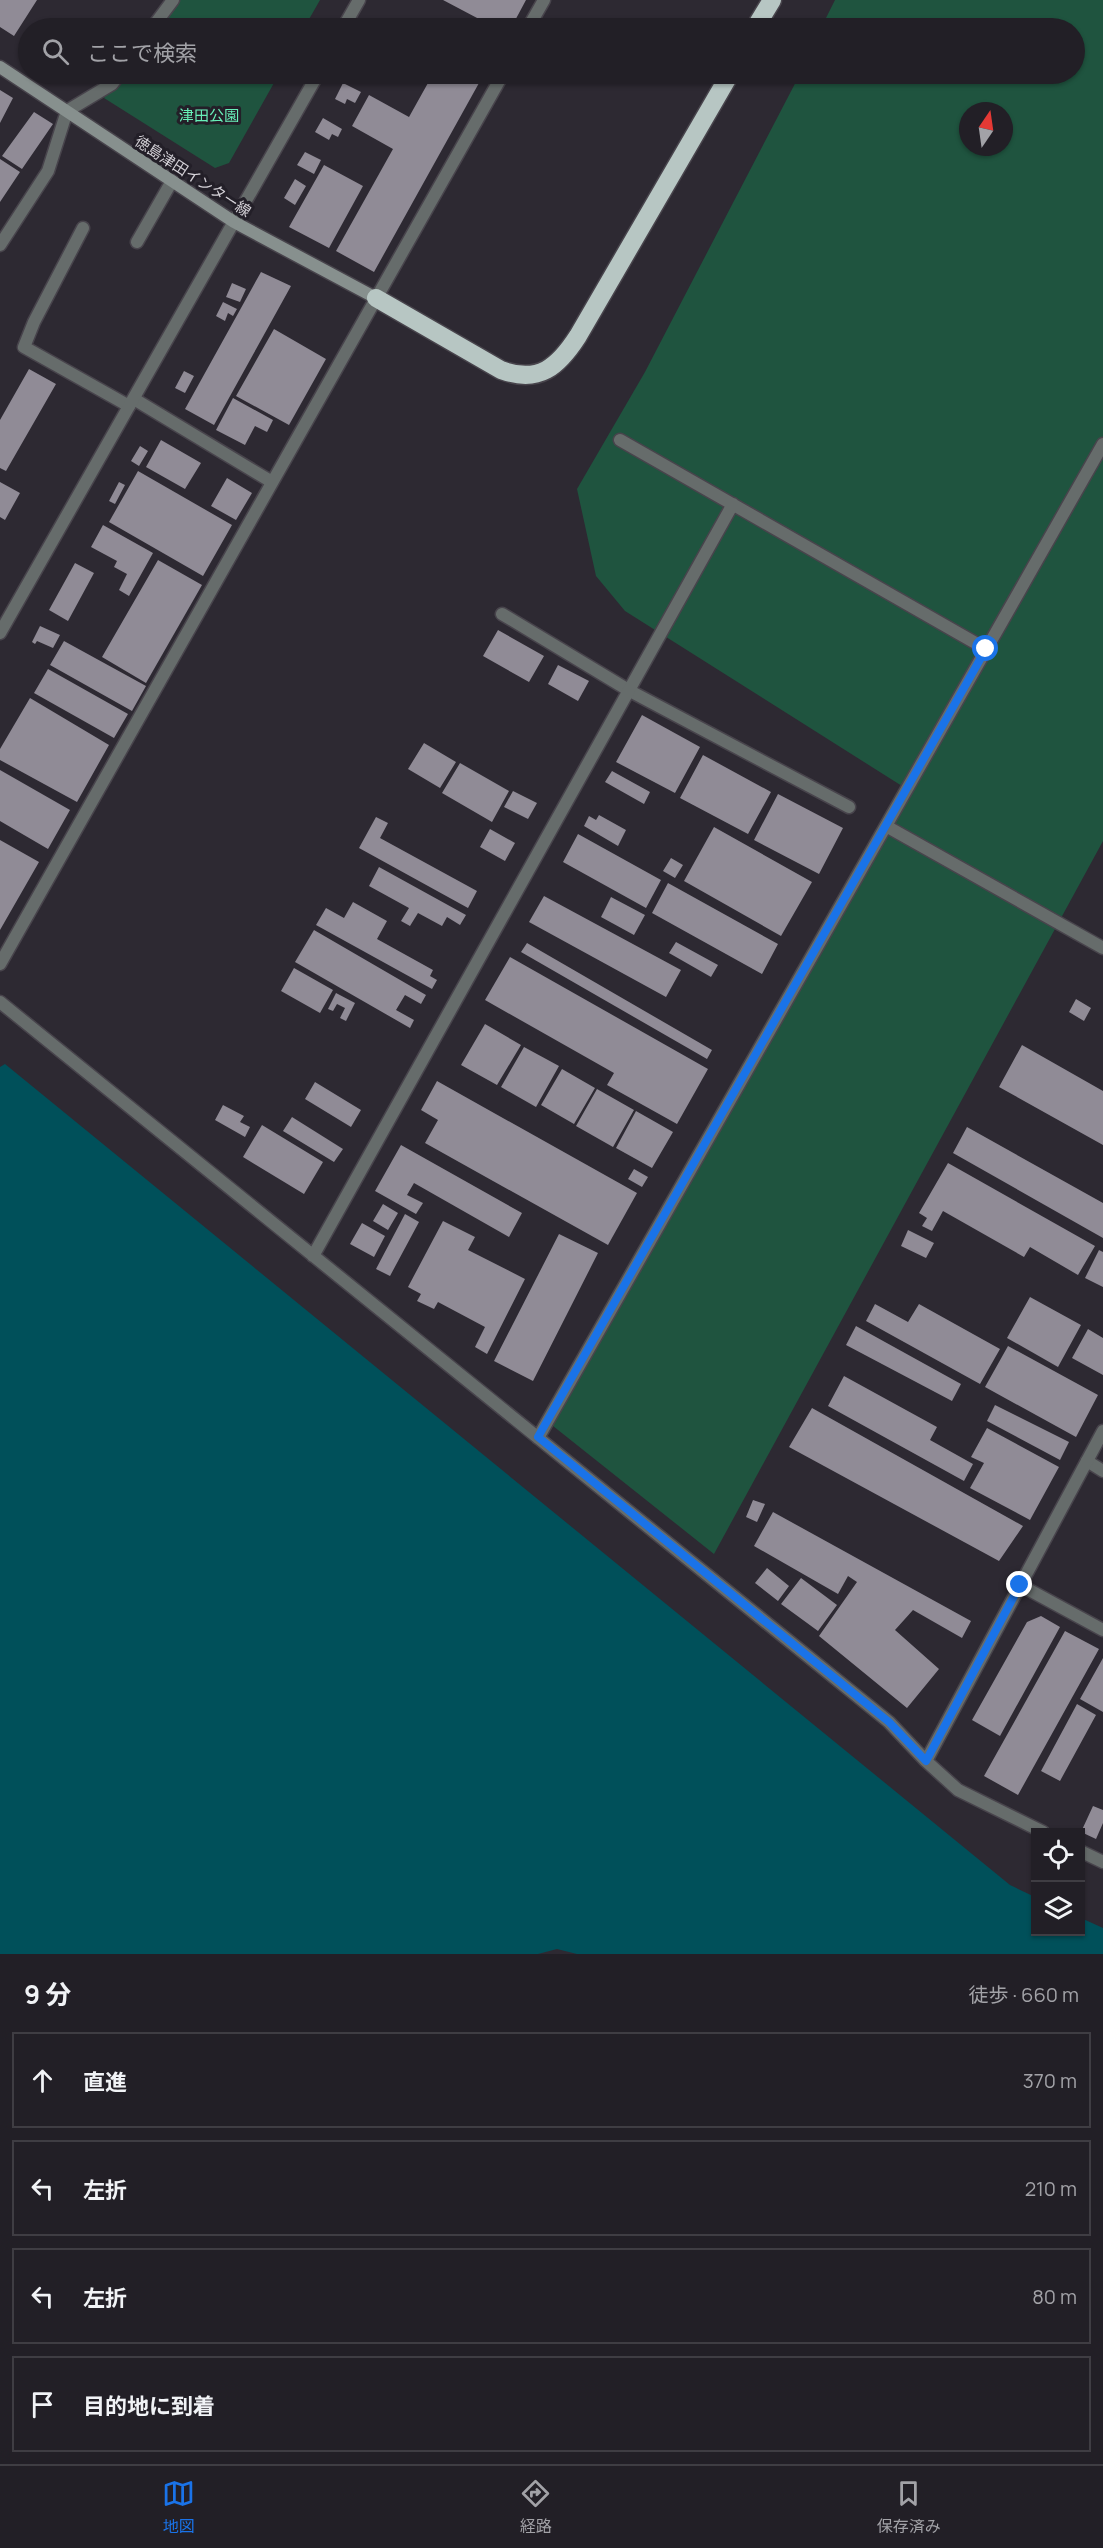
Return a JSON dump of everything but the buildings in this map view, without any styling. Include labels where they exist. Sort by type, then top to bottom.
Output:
[{"type":"highway","points":[[761,18],[772,0]]},
{"type":"highway","points":[[376,298],[501,370],[516,376],[534,376],[551,368],[567,354],[578,336],[723,84]]},
{"type":"main road","name":"徳島津田インター線","points":[[0,67],[18,79]]},
{"type":"main road","name":"徳島津田インター線","points":[[26,84],[234,222],[376,298]]},
{"type":"street","points":[[160,18],[173,0]]},
{"type":"street","points":[[349,18],[359,0]]},
{"type":"street","points":[[534,18],[544,0]]},
{"type":"street","points":[[0,245],[48,171],[67,111],[112,84]]},
{"type":"street","points":[[0,633],[312,84]]},
{"type":"street","points":[[0,964],[497,84]]},
{"type":"street","points":[[137,242],[172,181]]},
{"type":"street","points":[[83,228],[24,346],[131,402],[272,482]]},
{"type":"street","points":[[620,440],[986,649]]},
{"type":"street","points":[[538,1437],[1103,444]]},
{"type":"street","points":[[313,1256],[733,504]]},
{"type":"street","points":[[502,614],[630,691],[849,807]]},
{"type":"street","points":[[886,826],[1103,948]]},
{"type":"street","points":[[0,1002],[889,1722],[926,1761],[958,1790],[1033,1828]]},
{"type":"street","points":[[926,1761],[1103,1431]]},
{"type":"street","points":[[1087,1461],[1103,1471]]},
{"type":"street","points":[[1020,1585],[1103,1630]]},
{"type":"street","points":[[1085,1853],[1103,1862]]},
{"type":"green space","points":[[177,0],[320,0],[310,18],[164,18]]},
{"type":"green space","points":[[835,0],[1103,0],[1103,841],[714,1554],[548,1422],[902,786],[625,611],[596,576],[577,489],[645,372],[795,84],[1085,84],[1085,18],[826,18]]},
{"type":"green space","name":"津田公園","points":[[114,84],[273,84],[229,163],[215,168],[104,98]]},
{"type":"water","points":[[5,1064],[1010,1885],[1031,1895],[1031,1936],[1085,1936],[1085,1920],[1103,1928],[1103,1954],[577,1954],[557,1949],[538,1954],[0,1954],[0,1067]]},
{"type":"route","points":[[986,649],[538,1437],[889,1722],[926,1761],[1020,1585]]}]
